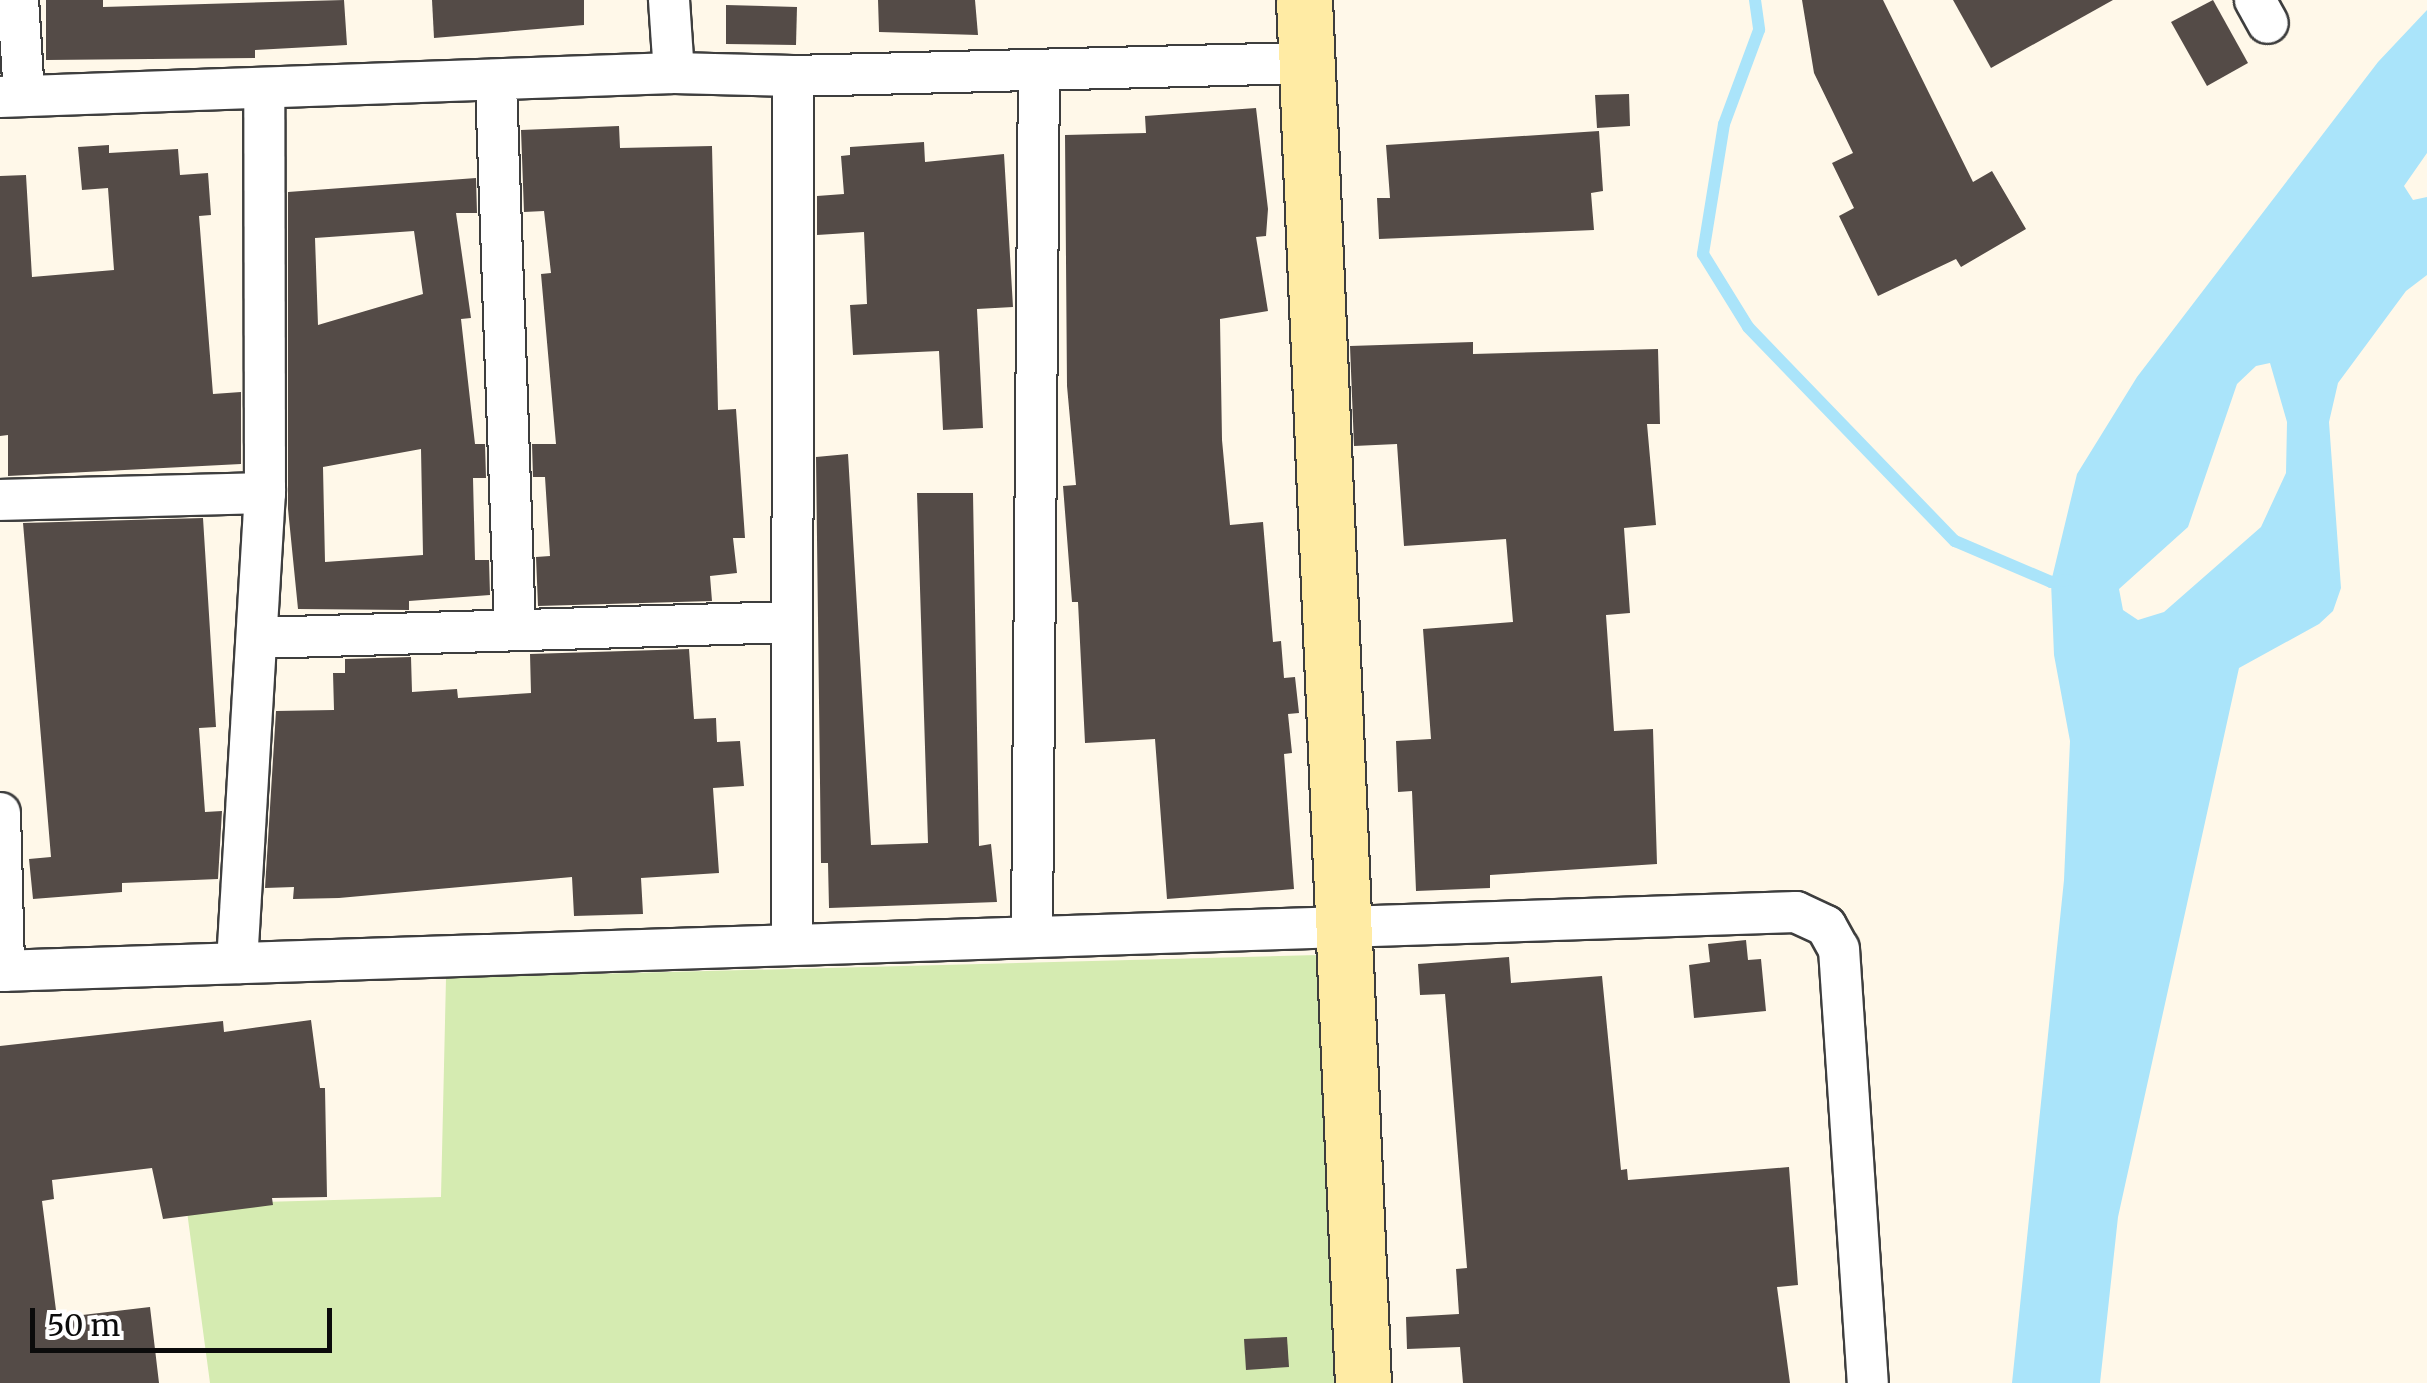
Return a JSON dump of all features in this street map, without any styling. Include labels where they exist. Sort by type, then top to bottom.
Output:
[{"type":"street","points":[[18,0],[12,96],[496,84],[674,73],[793,76],[1306,63]]},
{"type":"street","points":[[670,0],[674,73]]},
{"type":"street","points":[[1304,0],[1363,1383]]},
{"type":"street","points":[[1032,936],[1039,70]]},
{"type":"street","points":[[792,944],[793,76]]},
{"type":"street","points":[[496,84],[515,630]]},
{"type":"street","points":[[236,963],[266,493],[264,90]]},
{"type":"street","points":[[0,500],[266,493]]},
{"type":"street","points":[[257,638],[792,622]]},
{"type":"street","points":[[0,813],[2,971],[1796,912],[1826,926],[1839,949],[1868,1383]]},
{"type":"green space","points":[[1317,955],[1334,1383],[210,1383],[186,1204],[441,1197],[446,978]]},
{"type":"water","points":[[2427,10],[2427,153],[2404,186],[2413,200],[2427,197],[2427,275],[2406,291],[2338,383],[2329,422],[2341,588],[2333,611],[2319,624],[2239,668],[2118,1217],[2100,1383],[2012,1383],[2064,880],[2070,741],[2054,655],[2051,582],[2077,474],[2137,377],[2378,62]],"holes":[[[2270,363],[2287,422],[2286,473],[2261,527],[2164,612],[2138,620],[2123,610],[2119,589],[2188,527],[2237,384],[2256,366]]]},
{"type":"building","points":[[46,0],[103,0],[103,7],[344,0],[347,45],[255,50],[255,58],[46,60]]},
{"type":"building","points":[[432,0],[584,0],[584,25],[434,38]]},
{"type":"building","points":[[878,0],[975,0],[978,35],[879,32]]},
{"type":"building","points":[[1802,0],[1883,0],[1973,182],[1992,171],[2026,229],[1961,267],[1956,259],[1878,296],[1839,216],[1854,208],[1832,163],[1853,153],[1814,73]]},
{"type":"building","points":[[1953,0],[2113,0],[1991,68]]},
{"type":"building","points":[[2213,0],[2248,63],[2207,86],[2171,22]]},
{"type":"building","points":[[726,5],[797,7],[796,45],[726,44]]},
{"type":"building","points":[[1629,94],[1630,126],[1597,128],[1595,95]]},
{"type":"building","points":[[1256,108],[1268,209],[1266,236],[1256,237],[1268,311],[1220,319],[1222,440],[1230,525],[1263,522],[1273,642],[1281,641],[1284,678],[1295,677],[1299,713],[1288,714],[1292,753],[1284,754],[1294,889],[1167,899],[1155,739],[1085,743],[1078,602],[1072,602],[1063,486],[1076,485],[1067,386],[1065,135],[1146,133],[1145,116]]},
{"type":"building","points":[[619,126],[620,148],[712,146],[718,410],[736,409],[745,538],[733,538],[737,573],[710,576],[712,601],[538,606],[536,557],[550,556],[545,477],[533,477],[532,444],[556,444],[541,274],[551,273],[544,211],[524,212],[521,130]]},
{"type":"building","points":[[1599,131],[1603,191],[1591,193],[1594,230],[1379,239],[1377,198],[1390,198],[1386,145]]},
{"type":"building","points":[[924,142],[925,162],[1004,154],[1013,307],[977,309],[983,428],[943,430],[939,351],[853,355],[850,305],[867,304],[864,232],[817,235],[817,196],[844,194],[841,156],[850,155],[850,147]]},
{"type":"building","points":[[109,145],[109,153],[178,149],[180,175],[208,173],[211,215],[199,216],[213,394],[241,392],[241,464],[8,476],[8,435],[0,436],[0,176],[26,175],[32,277],[114,270],[108,188],[82,190],[78,147]]},
{"type":"building","points":[[476,178],[477,213],[456,213],[471,318],[461,319],[475,444],[485,444],[486,478],[473,478],[475,560],[489,560],[490,595],[409,601],[409,610],[298,609],[288,509],[288,192]],"holes":[[[414,231],[423,294],[318,325],[315,238]],[[421,449],[423,555],[325,562],[323,467]]]},
{"type":"building","points":[[1473,342],[1473,354],[1658,349],[1660,424],[1647,424],[1656,525],[1624,528],[1630,613],[1606,615],[1614,731],[1653,729],[1657,864],[1490,875],[1490,888],[1416,891],[1412,791],[1398,792],[1396,741],[1431,739],[1423,629],[1513,622],[1506,539],[1404,546],[1397,444],[1354,446],[1350,346]]},
{"type":"building","points":[[848,454],[871,845],[928,843],[917,493],[973,493],[979,846],[991,844],[997,902],[829,908],[828,863],[821,863],[816,457]]},
{"type":"building","points":[[203,518],[216,727],[199,728],[205,812],[222,811],[218,879],[122,883],[122,892],[33,899],[29,859],[51,857],[23,523]]},
{"type":"building","points":[[689,649],[694,719],[716,718],[717,742],[740,741],[744,786],[713,788],[719,873],[641,878],[643,914],[574,916],[572,877],[339,898],[293,899],[294,887],[265,888],[276,711],[334,710],[333,673],[345,673],[345,659],[411,657],[412,692],[457,689],[458,698],[531,693],[530,654]]},
{"type":"building","points":[[1746,940],[1748,960],[1761,959],[1766,1011],[1694,1018],[1689,965],[1710,962],[1708,944]]},
{"type":"building","points":[[1509,957],[1511,983],[1602,976],[1621,1170],[1627,1169],[1628,1180],[1789,1167],[1798,1285],[1777,1287],[1790,1383],[1463,1383],[1460,1347],[1407,1349],[1406,1317],[1459,1314],[1456,1269],[1467,1268],[1445,994],[1420,995],[1418,964]]},
{"type":"building","points":[[311,1020],[320,1088],[325,1088],[327,1197],[272,1198],[273,1205],[163,1219],[152,1168],[52,1180],[54,1199],[42,1201],[57,1318],[150,1307],[159,1383],[0,1383],[0,1046],[223,1021],[224,1032]]},
{"type":"building","points":[[1287,1337],[1289,1367],[1246,1370],[1244,1339]]},
{"type":"waterway","points":[[1755,0],[1759,30],[1724,124],[1703,254],[1748,327],[1955,541],[2051,582],[2068,580]]}]
